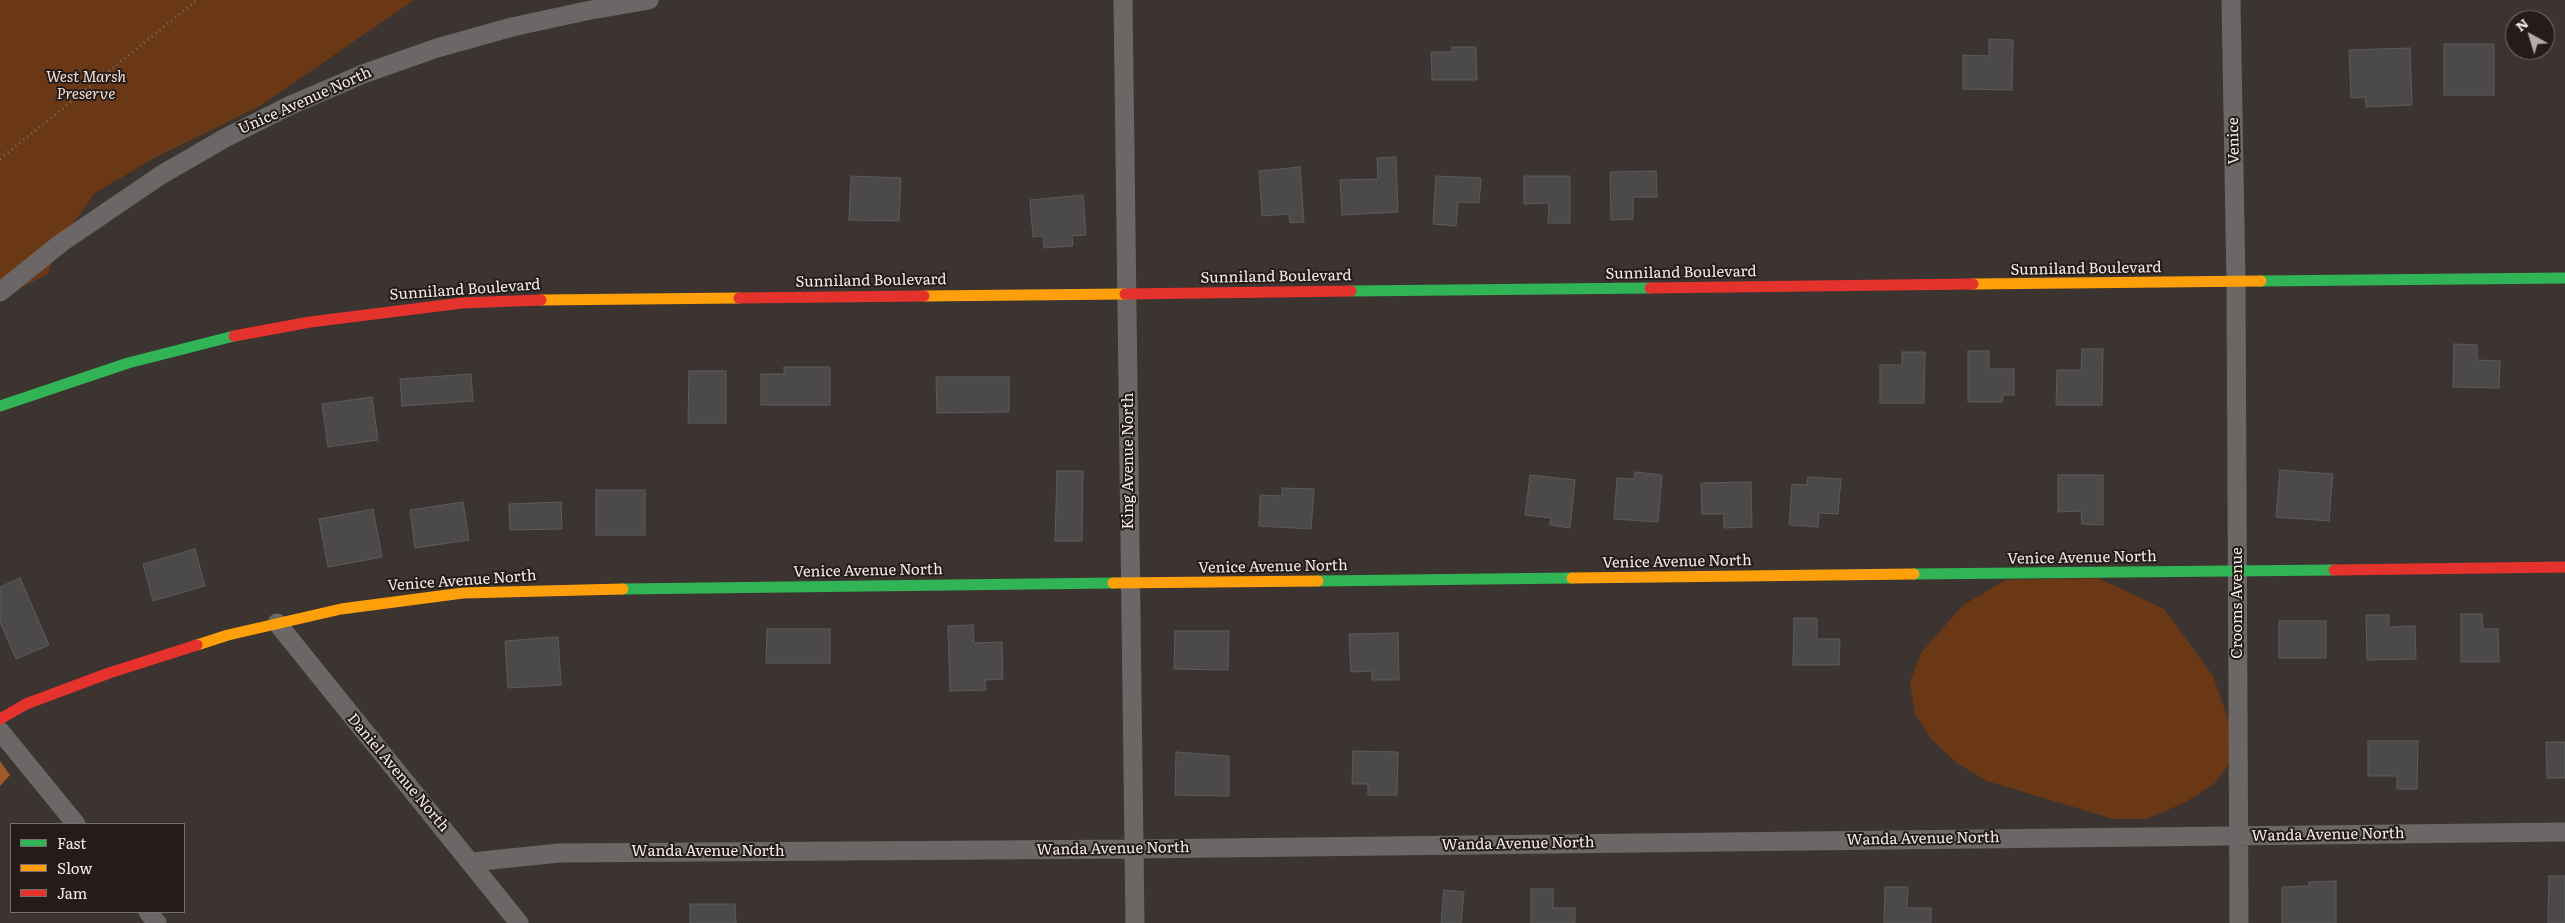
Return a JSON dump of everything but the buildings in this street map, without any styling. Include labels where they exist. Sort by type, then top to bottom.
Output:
[{"type":"street","name":"Unice Avenue North","points":[[0,292],[61,243],[161,175],[225,138],[290,105],[363,74],[438,48],[521,25],[650,0]]},
{"type":"street","name":"King Avenue North","points":[[1123,0],[1135,923]]},
{"type":"street","name":"Venice","points":[[2231,0],[2236,282]]},
{"type":"street","name":"Sunniland Boulevard","points":[[0,406],[48,388],[128,363],[218,339],[319,320],[453,304],[549,300],[2565,278]]},
{"type":"street","name":"Crooms Avenue","points":[[2236,282],[2237,836],[2239,923]]},
{"type":"street","name":"Venice Avenue North","points":[[0,719],[26,704],[109,673],[219,637],[277,623],[402,599],[482,592],[2565,567]]},
{"type":"street","name":"Daniel Avenue North","points":[[277,623],[362,731],[472,862],[519,923]]},
{"type":"street","points":[[0,731],[75,823]]},
{"type":"street","name":"Wanda Avenue North","points":[[472,862],[559,853],[1134,849],[2565,832]]},
{"type":"street","points":[[149,913],[158,923]]},
{"type":"path","points":[[0,159],[197,0]]},
{"type":"green space","name":"West Marsh Preserve","points":[[0,0],[414,0],[260,106],[156,157],[95,193],[59,243],[48,274],[0,298]]},
{"type":"green space","points":[[2098,578],[2164,609],[2213,676],[2229,722],[2230,763],[2214,784],[2184,803],[2146,819],[2113,819],[1987,781],[1957,763],[1932,740],[1915,714],[1910,682],[1921,653],[1962,606],[2005,580]]},
{"type":"shaded area","points":[[0,761],[10,775],[0,786]]},
{"type":"traffic: fast","points":[[2261,281],[2565,278]]},
{"type":"traffic: fast","points":[[1351,291],[1650,288]]},
{"type":"traffic: fast","points":[[0,406],[128,363],[234,336]]},
{"type":"traffic: fast","points":[[1914,574],[2334,570]]},
{"type":"traffic: fast","points":[[1318,581],[1572,578]]},
{"type":"traffic: fast","points":[[623,589],[1113,583]]},
{"type":"traffic: slow","points":[[1973,284],[2261,281]]},
{"type":"traffic: slow","points":[[924,296],[1125,294]]},
{"type":"traffic: slow","points":[[541,300],[739,298]]},
{"type":"traffic: slow","points":[[1572,578],[1914,574]]},
{"type":"traffic: slow","points":[[1113,583],[1318,581]]},
{"type":"traffic: slow","points":[[197,645],[228,635],[341,609],[463,593],[623,589]]},
{"type":"traffic: jam","points":[[1650,288],[1973,284]]},
{"type":"traffic: jam","points":[[1125,294],[1351,291]]},
{"type":"traffic: jam","points":[[739,298],[924,296]]},
{"type":"traffic: jam","points":[[234,336],[310,322],[462,303],[541,300]]},
{"type":"traffic: jam","points":[[2334,570],[2565,567]]},
{"type":"traffic: jam","points":[[0,719],[26,704],[109,673],[197,645]]}]
